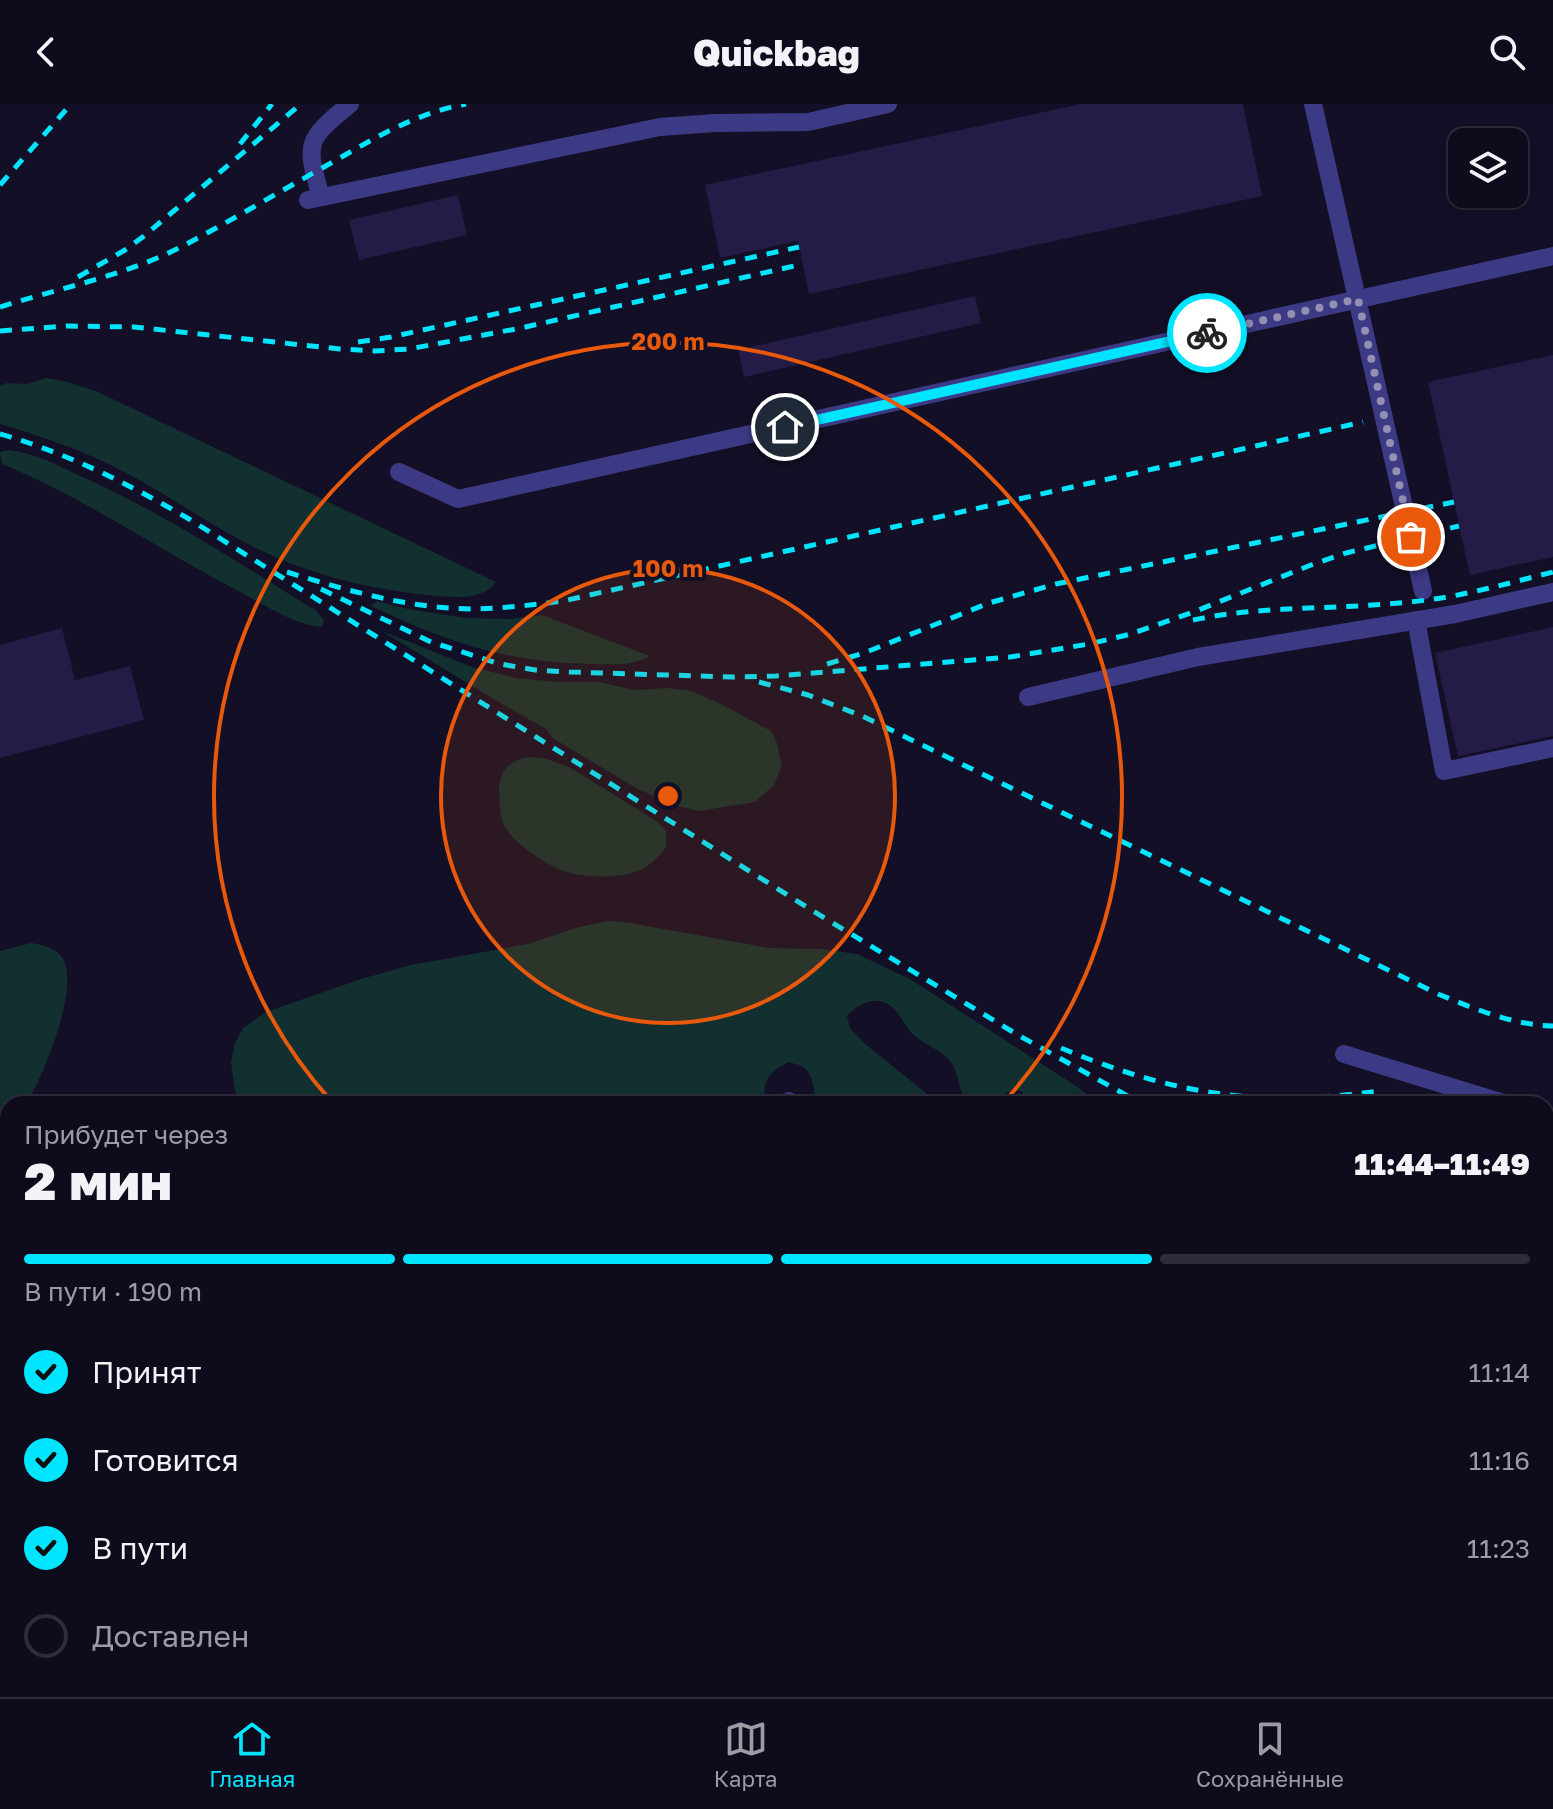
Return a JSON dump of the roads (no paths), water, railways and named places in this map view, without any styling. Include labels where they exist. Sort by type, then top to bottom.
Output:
[{"type":"lane","points":[[350,104],[324,125],[313,141],[310,157],[314,198],[660,127],[808,122],[888,104]]},
{"type":"lane","points":[[775,104],[779,123]]},
{"type":"lane","points":[[1313,104],[1423,591]]},
{"type":"lane","points":[[399,472],[458,499],[1553,256]]},
{"type":"lane","points":[[1028,697],[1198,657],[1416,620],[1553,592]]},
{"type":"lane","points":[[1416,620],[1444,771],[1553,748]]},
{"type":"lane","points":[[1344,1054],[1481,1096]]},
{"type":"railway","points":[[0,185],[71,104]]},
{"type":"railway","points":[[240,144],[272,104]]},
{"type":"railway","points":[[78,277],[144,236],[301,104]]},
{"type":"railway","points":[[0,307],[158,258],[381,135],[431,113],[466,104]]},
{"type":"railway","points":[[358,342],[799,247]]},
{"type":"railway","points":[[0,331],[67,326],[134,327],[340,349],[409,349],[521,328],[803,264]]},
{"type":"railway","points":[[287,572],[356,592],[428,606],[476,609],[563,601],[1363,422]]},
{"type":"railway","points":[[0,434],[97,470],[189,519],[813,911],[1018,1035],[1128,1096]]},
{"type":"railway","points":[[827,664],[864,653],[989,603],[1056,584],[1454,502]]},
{"type":"railway","points":[[321,589],[431,642],[500,664],[569,672],[776,676],[1010,657],[1089,644],[1131,634],[1196,611],[1346,553],[1459,526]]},
{"type":"railway","points":[[1193,620],[1247,612],[1427,600],[1553,572]]},
{"type":"railway","points":[[759,682],[808,695],[862,716],[1438,994],[1509,1019],[1553,1026]]},
{"type":"railway","points":[[1061,1048],[1171,1085],[1243,1096]]},
{"type":"railway","points":[[1333,1096],[1379,1091]]}]
